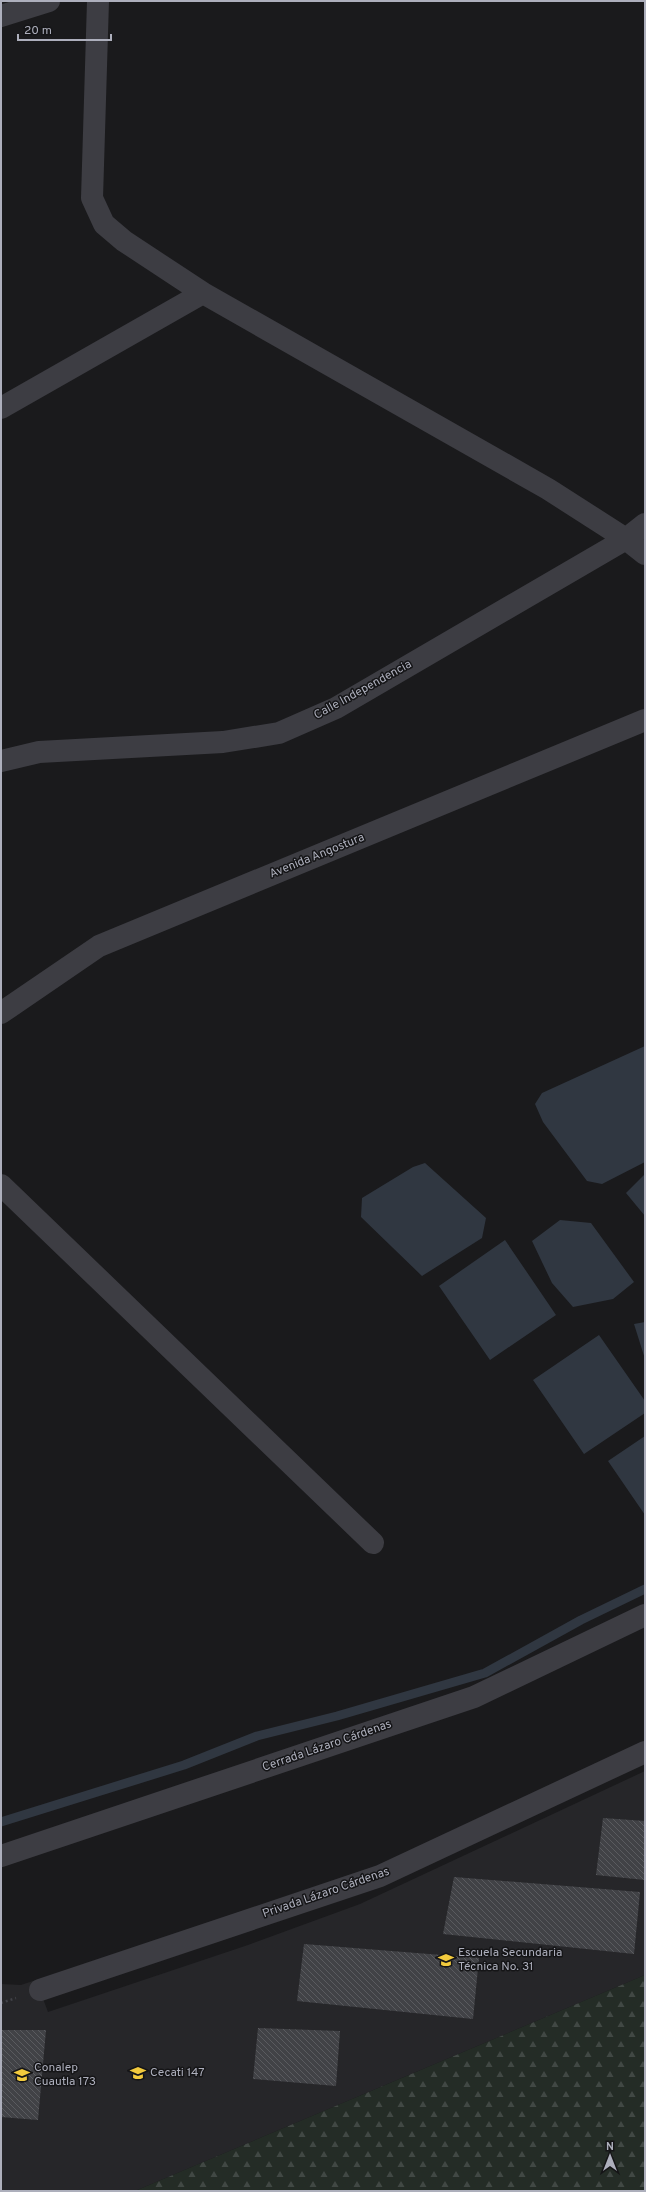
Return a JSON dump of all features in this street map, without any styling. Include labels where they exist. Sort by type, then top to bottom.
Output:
[{"type":"street","points":[[1,16],[49,1]]},
{"type":"street","points":[[98,1],[92,198],[104,224],[124,241],[203,292],[548,489],[626,539],[645,554]]},
{"type":"street","points":[[1,408],[203,292]]},
{"type":"street","name":"Calle Independencia","points":[[1,761],[39,752],[223,742],[279,733],[336,708],[626,539],[645,524]]},
{"type":"street","name":"Avenida Angostura","points":[[1,1013],[99,946],[645,720]]},
{"type":"street","points":[[1,1185],[373,1543]]},
{"type":"street","name":"Cerrada Lázaro Cárdenas","points":[[1,1856],[474,1697],[645,1615]]},
{"type":"street","name":"Privada Lázaro Cárdenas","points":[[40,1990],[380,1876],[645,1752]]},
{"type":"shaded area","points":[[645,1046],[645,1162],[602,1184],[587,1181],[543,1122],[535,1104],[542,1093]]},
{"type":"shaded area","points":[[425,1163],[486,1218],[482,1238],[422,1276],[361,1217],[362,1198],[413,1167]]},
{"type":"shaded area","points":[[645,1174],[645,1216],[626,1193]]},
{"type":"shaded area","points":[[560,1220],[591,1223],[634,1282],[613,1299],[573,1307],[552,1283],[532,1241]]},
{"type":"shaded area","points":[[505,1240],[556,1315],[490,1360],[439,1286]]},
{"type":"shaded area","points":[[645,1322],[645,1359],[634,1324]]},
{"type":"shaded area","points":[[599,1335],[645,1401],[645,1413],[584,1454],[533,1380]]},
{"type":"shaded area","points":[[645,1436],[645,1515],[608,1461]]},
{"type":"shaded area","name":"Escuela Secundaria Técnica No. 31","points":[[645,1771],[645,1975],[135,2191],[1,2191],[1,1984],[21,1985],[36,1980],[48,2012],[248,1945],[360,1904]]},
{"type":"green space","points":[[645,1975],[645,2191],[135,2191]]},
{"type":"building","points":[[603,1818],[645,1821],[645,1880],[596,1875]]},
{"type":"building","points":[[454,1877],[640,1892],[634,1954],[443,1934]]},
{"type":"building","points":[[304,1944],[479,1958],[473,2019],[297,2001]]},
{"type":"building","points":[[258,2028],[340,2031],[336,2086],[253,2079]]},
{"type":"building","points":[[1,2030],[46,2030],[38,2120],[1,2117]]},
{"type":"waterway","points":[[1,1822],[184,1765],[257,1736],[337,1716],[485,1673],[581,1620],[645,1589]]},
{"type":"place","name":"Escuela Secundaria Técnica No. 31","points":[[446,1960]]},
{"type":"place","name":"Cecati 147","points":[[138,2073]]},
{"type":"place","name":"Conalep Cuautla 173","points":[[22,2075]]}]
